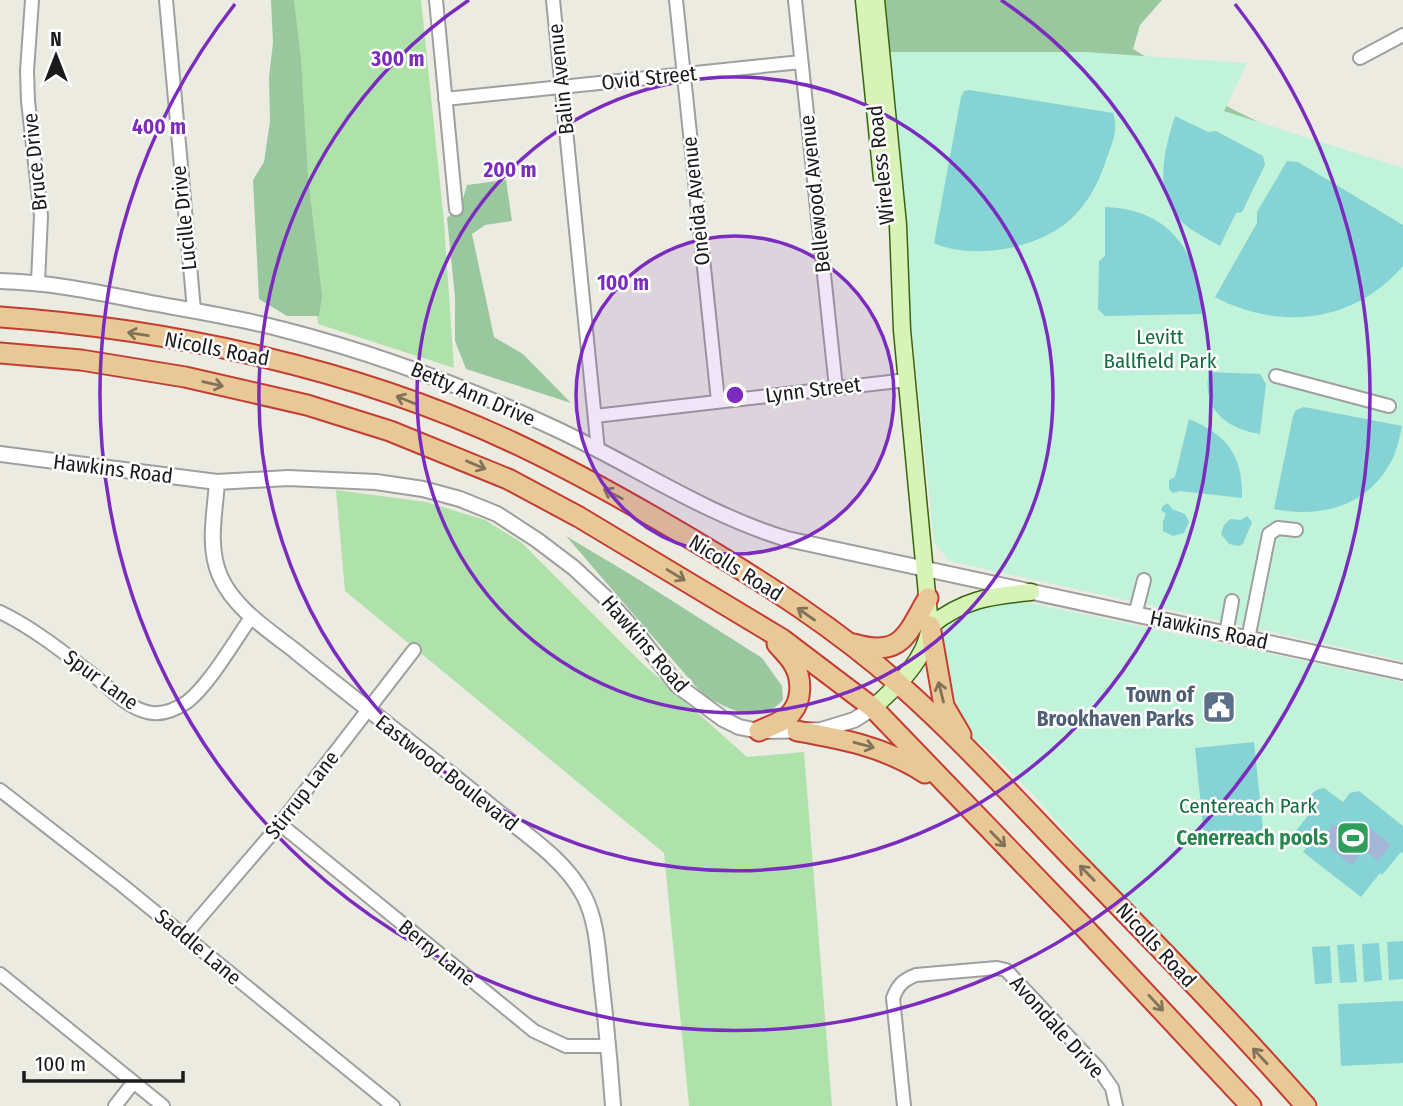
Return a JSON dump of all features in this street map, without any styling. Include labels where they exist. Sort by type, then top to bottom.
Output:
[{"type":"highway","name":"Nicolls Road","points":[[0,317],[51,321],[204,345],[278,361],[392,394],[510,442],[631,504],[746,572],[847,642],[900,684],[970,752],[1137,925],[1306,1106]]},
{"type":"highway","name":"Nicolls Road","points":[[0,353],[81,360],[185,377],[307,405],[390,431],[508,479],[579,517],[782,639],[873,708],[1083,925],[1251,1106]]},
{"type":"highway","points":[[847,642],[871,649],[885,649],[896,644],[909,629],[928,598]]},
{"type":"highway","points":[[930,626],[944,706],[970,752]]},
{"type":"highway","points":[[759,731],[792,713],[800,688],[795,666],[762,627]]},
{"type":"highway","points":[[797,731],[873,746],[910,764],[950,790]]},
{"type":"main road","name":"Wireless Road","points":[[864,0],[926,570]]},
{"type":"main road","name":"Wireless Road","points":[[876,0],[898,225],[902,330]]},
{"type":"main road","name":"Hawkins Road","points":[[873,708],[900,684],[925,645],[930,626],[926,570]]},
{"type":"main road","points":[[930,626],[948,611],[975,600],[988,596],[1031,593]]},
{"type":"street","name":"Bruce Drive","points":[[32,0],[27,71],[41,216],[38,282]]},
{"type":"street","name":"Lucille Drive","points":[[166,0],[194,310]]},
{"type":"street","points":[[436,0],[456,209]]},
{"type":"street","name":"Balin Avenue","points":[[553,0],[598,450]]},
{"type":"street","name":"Oneida Avenue","points":[[676,0],[718,401]]},
{"type":"street","name":"Bellewood Avenue","points":[[794,0],[836,388]]},
{"type":"street","points":[[1360,58],[1403,35]]},
{"type":"street","name":"Ovid Street","points":[[446,99],[801,62]]},
{"type":"street","name":"Betty Ann Drive","points":[[0,281],[38,282],[194,310],[280,328],[392,361],[507,407],[753,528],[787,539],[926,570]]},
{"type":"street","points":[[1276,376],[1389,406]]},
{"type":"street","name":"Lynn Street","points":[[595,416],[907,380]]},
{"type":"street","name":"Hawkins Road","points":[[0,454],[217,482],[289,478],[376,482],[423,489],[460,499],[497,514],[574,568],[635,631],[677,685],[723,719],[739,727],[759,731],[821,730],[854,720],[873,708]]},
{"type":"street","name":"Eastwood Boulevard","points":[[217,482],[212,540],[215,563],[230,593],[252,616],[368,710],[434,759],[543,849],[576,883],[584,896],[594,928],[613,1106]]},
{"type":"street","points":[[1248,639],[1269,534],[1278,528],[1296,530]]},
{"type":"street","name":"Hawkins Road","points":[[926,570],[1403,672]]},
{"type":"street","points":[[1135,614],[1144,580]]},
{"type":"street","points":[[1226,634],[1232,601]]},
{"type":"street","name":"Spur Lane","points":[[0,612],[67,656],[124,701],[148,713],[160,714],[180,707],[196,693],[252,616]]},
{"type":"street","name":"Stirrup Lane","points":[[185,935],[280,824],[414,650]]},
{"type":"street","name":"Saddle Lane","points":[[0,790],[185,935],[393,1106]]},
{"type":"street","name":"Berry Lane","points":[[280,824],[534,1031],[566,1045],[608,1045]]},
{"type":"street","name":"Avondale Drive","points":[[904,1106],[893,998],[898,987],[904,979],[916,975],[997,968],[1006,970],[1098,1068],[1112,1088],[1116,1106]]},
{"type":"street","points":[[0,974],[163,1106]]},
{"type":"street","points":[[115,1106],[133,1083]]},
{"type":"green space","points":[[271,0],[294,0],[301,60],[308,178],[322,296],[319,316],[287,316],[259,299],[253,180],[264,162],[270,121],[269,77],[273,43]]},
{"type":"green space","points":[[286,0],[421,0],[444,222],[454,368],[318,324]]},
{"type":"green space","points":[[883,0],[1162,0],[1140,25],[1133,49],[1232,109],[1275,130],[923,351]]},
{"type":"green space","name":"Levitt Ballfield Park","points":[[883,52],[1085,52],[1247,63],[1224,111],[1403,168],[1403,661],[949,561],[934,542]]},
{"type":"green space","points":[[964,91],[1113,113],[1114,137],[1103,170],[1088,199],[1067,223],[1030,242],[997,250],[964,251],[934,243],[961,97]]},
{"type":"green space","points":[[1175,116],[1208,132],[1216,131],[1263,156],[1265,165],[1242,212],[1236,213],[1220,246],[1183,223],[1167,199],[1163,172]]},
{"type":"green space","points":[[1287,161],[1298,162],[1403,225],[1403,266],[1384,285],[1362,300],[1315,316],[1290,317],[1265,315],[1215,297],[1257,223],[1257,212]]},
{"type":"green space","points":[[506,180],[512,221],[485,225],[472,234],[494,337],[523,354],[571,403],[466,369],[455,341],[455,297],[447,218],[461,206],[467,185]]},
{"type":"green space","points":[[1105,207],[1147,216],[1177,238],[1188,254],[1195,272],[1202,314],[1105,316],[1098,309],[1099,261],[1105,256]]},
{"type":"green space","points":[[1209,372],[1260,374],[1266,384],[1260,434],[1237,427],[1219,415],[1209,397]]},
{"type":"green space","points":[[1304,407],[1402,426],[1397,447],[1378,481],[1353,501],[1338,507],[1307,512],[1274,509],[1293,416],[1296,410]]},
{"type":"green space","points":[[1189,419],[1214,432],[1230,449],[1240,470],[1242,498],[1180,491],[1173,493],[1169,489],[1169,480],[1175,477]]},
{"type":"green space","points":[[336,490],[426,502],[485,520],[522,543],[643,664],[747,757],[804,752],[832,1106],[689,1106],[664,853],[345,591]]},
{"type":"green space","points":[[1168,503],[1172,509],[1185,514],[1189,522],[1184,533],[1173,536],[1163,531],[1166,514],[1161,510]]},
{"type":"green space","points":[[1247,516],[1252,522],[1243,544],[1229,544],[1221,534],[1224,525],[1230,519],[1241,520]]},
{"type":"green space","points":[[566,536],[762,658],[782,686],[783,700],[764,713],[754,714],[735,711],[704,696]]},
{"type":"green space","name":"Centereach Park","points":[[974,591],[1403,682],[1403,1106],[1319,1106],[1129,905],[1033,794],[958,723],[938,661],[940,619],[949,607]]},
{"type":"green space","points":[[1254,742],[1264,839],[1205,846],[1195,748]]},
{"type":"green space","name":"Cenerreach pools","points":[[1324,788],[1343,802],[1350,793],[1359,791],[1403,826],[1403,853],[1401,852],[1382,875],[1380,873],[1361,897],[1303,852],[1310,843],[1295,832],[1310,813],[1312,793]]},
{"type":"green space","points":[[1403,941],[1403,979],[1389,980],[1387,942]]},
{"type":"green space","points":[[1379,943],[1382,980],[1364,982],[1362,944]]},
{"type":"green space","points":[[1354,944],[1357,982],[1340,983],[1337,945]]},
{"type":"green space","points":[[1330,946],[1332,983],[1315,984],[1312,947]]},
{"type":"green space","points":[[1403,1001],[1403,1063],[1341,1066],[1338,1004]]},
{"type":"shaded area","points":[[1360,820],[1391,845],[1378,861],[1364,849],[1351,865],[1321,840],[1333,824],[1348,835]]},
{"type":"place","name":"Town of Brookhaven Parks","points":[[1219,707]]},
{"type":"place","name":"Cenerreach pools","points":[[1353,838]]}]
